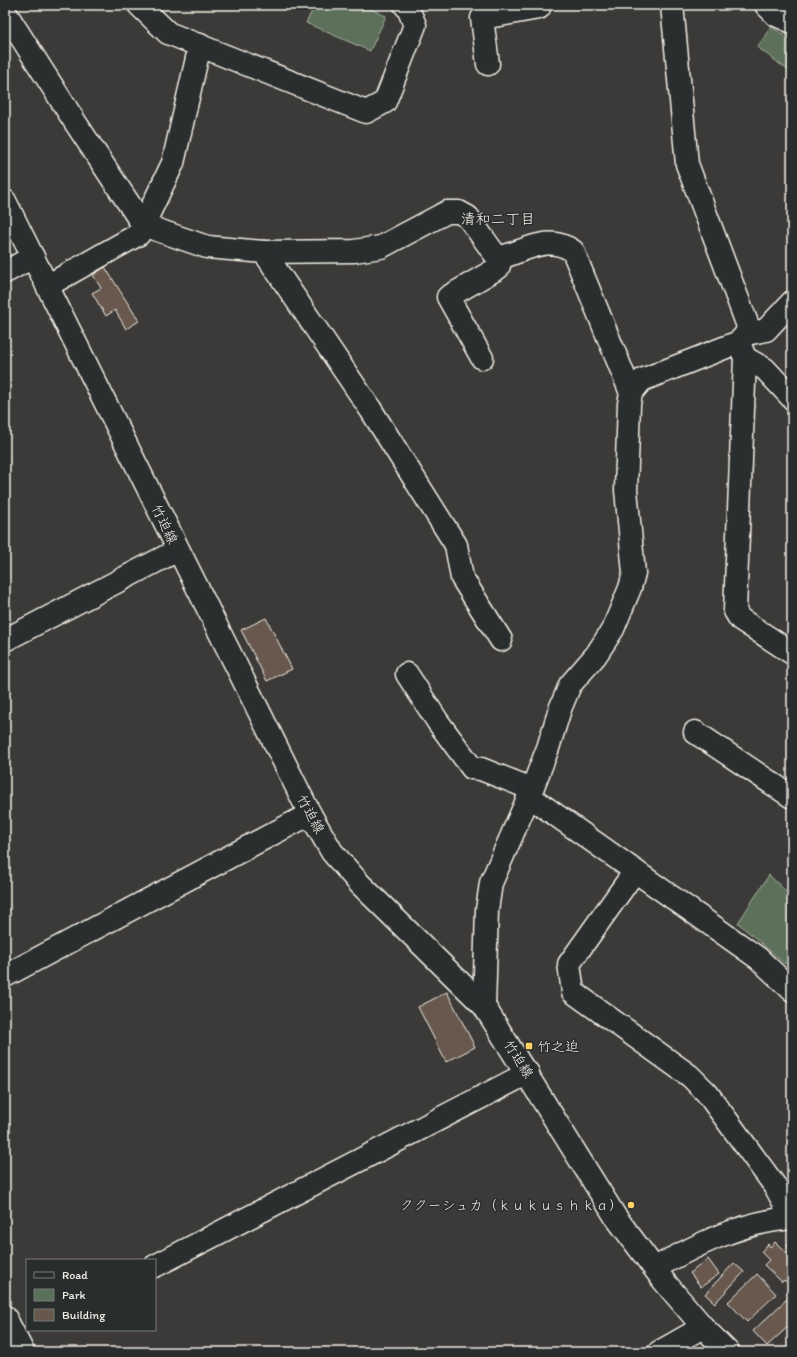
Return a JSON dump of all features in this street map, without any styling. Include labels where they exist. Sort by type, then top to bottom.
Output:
[{"type":"street","points":[[139,5],[168,33],[366,112],[385,102],[415,25],[407,6],[405,5]]},
{"type":"street","points":[[488,64],[482,18],[539,8],[539,5]]},
{"type":"street","points":[[672,5],[686,164],[748,326],[743,345],[735,611],[740,619],[792,653]]},
{"type":"street","points":[[766,5],[776,14],[792,22]]},
{"type":"street","points":[[5,12],[143,225],[207,247],[264,252],[354,251],[381,247],[447,212],[459,212],[468,217],[494,253],[502,257],[552,242],[563,244],[573,251],[632,393]]},
{"type":"street","points":[[47,286],[139,234],[173,163],[200,46]]},
{"type":"street","name":"竹迫線","points":[[5,201],[310,814],[332,852],[360,884],[484,1006],[528,1073],[615,1216],[703,1327],[728,1352]]},
{"type":"street","points":[[264,252],[371,410],[456,546],[462,578],[501,640]]},
{"type":"street","points":[[5,272],[33,257]]},
{"type":"street","points":[[482,358],[448,297],[498,268],[502,257]]},
{"type":"street","points":[[484,1006],[486,917],[491,883],[531,793],[548,748],[560,709],[570,685],[596,655],[613,629],[630,588],[634,573],[634,560],[626,490],[629,404],[632,393],[642,380],[743,345],[766,330],[792,302]]},
{"type":"street","points":[[743,345],[792,398]]},
{"type":"street","points":[[5,640],[178,550]]},
{"type":"street","points":[[407,674],[438,722],[472,768],[481,769],[531,793],[635,871],[758,958],[792,990]]},
{"type":"street","points":[[695,732],[792,798]]},
{"type":"street","points":[[5,976],[310,814]]},
{"type":"street","points":[[635,871],[570,964],[573,992],[690,1076],[707,1093],[775,1186],[792,1218],[770,1220],[737,1229],[700,1243],[655,1268]]},
{"type":"street","points":[[156,1265],[528,1073]]},
{"type":"street","points":[[5,1317],[19,1341]]},
{"type":"street","points":[[659,1352],[703,1327]]},
{"type":"green space","points":[[315,5],[362,5],[386,16],[370,51],[306,23]]},
{"type":"green space","points":[[772,27],[792,41],[792,73],[757,47]]},
{"type":"green space","points":[[769,875],[792,897],[792,957],[785,964],[738,923]]},
{"type":"building","points":[[105,267],[139,321],[126,329],[115,310],[106,316],[92,293],[101,288],[93,275]]},
{"type":"building","points":[[266,618],[292,669],[267,681],[241,630]]},
{"type":"building","points":[[447,992],[475,1047],[446,1062],[418,1007]]},
{"type":"building","points":[[792,1240],[792,1251],[787,1246]]},
{"type":"building","points":[[775,1242],[792,1258],[792,1280],[788,1284],[784,1280],[782,1282],[764,1265],[769,1260],[761,1252],[768,1244],[770,1247]]},
{"type":"building","points":[[708,1259],[719,1274],[701,1287],[690,1273]]},
{"type":"building","points":[[734,1263],[744,1272],[715,1303],[705,1294]]},
{"type":"building","points":[[757,1274],[776,1294],[747,1322],[728,1302]]},
{"type":"building","points":[[788,1298],[792,1302],[792,1323],[767,1346],[753,1331]]},
{"type":"place","name":"竹之迫","points":[[529,1046]]},
{"type":"place","name":"ククーシュカ（ｋｕｋｕｓｈｋａ）","points":[[631,1205]]},
{"type":"district","name":"清和二丁目","points":[[498,219]]}]
